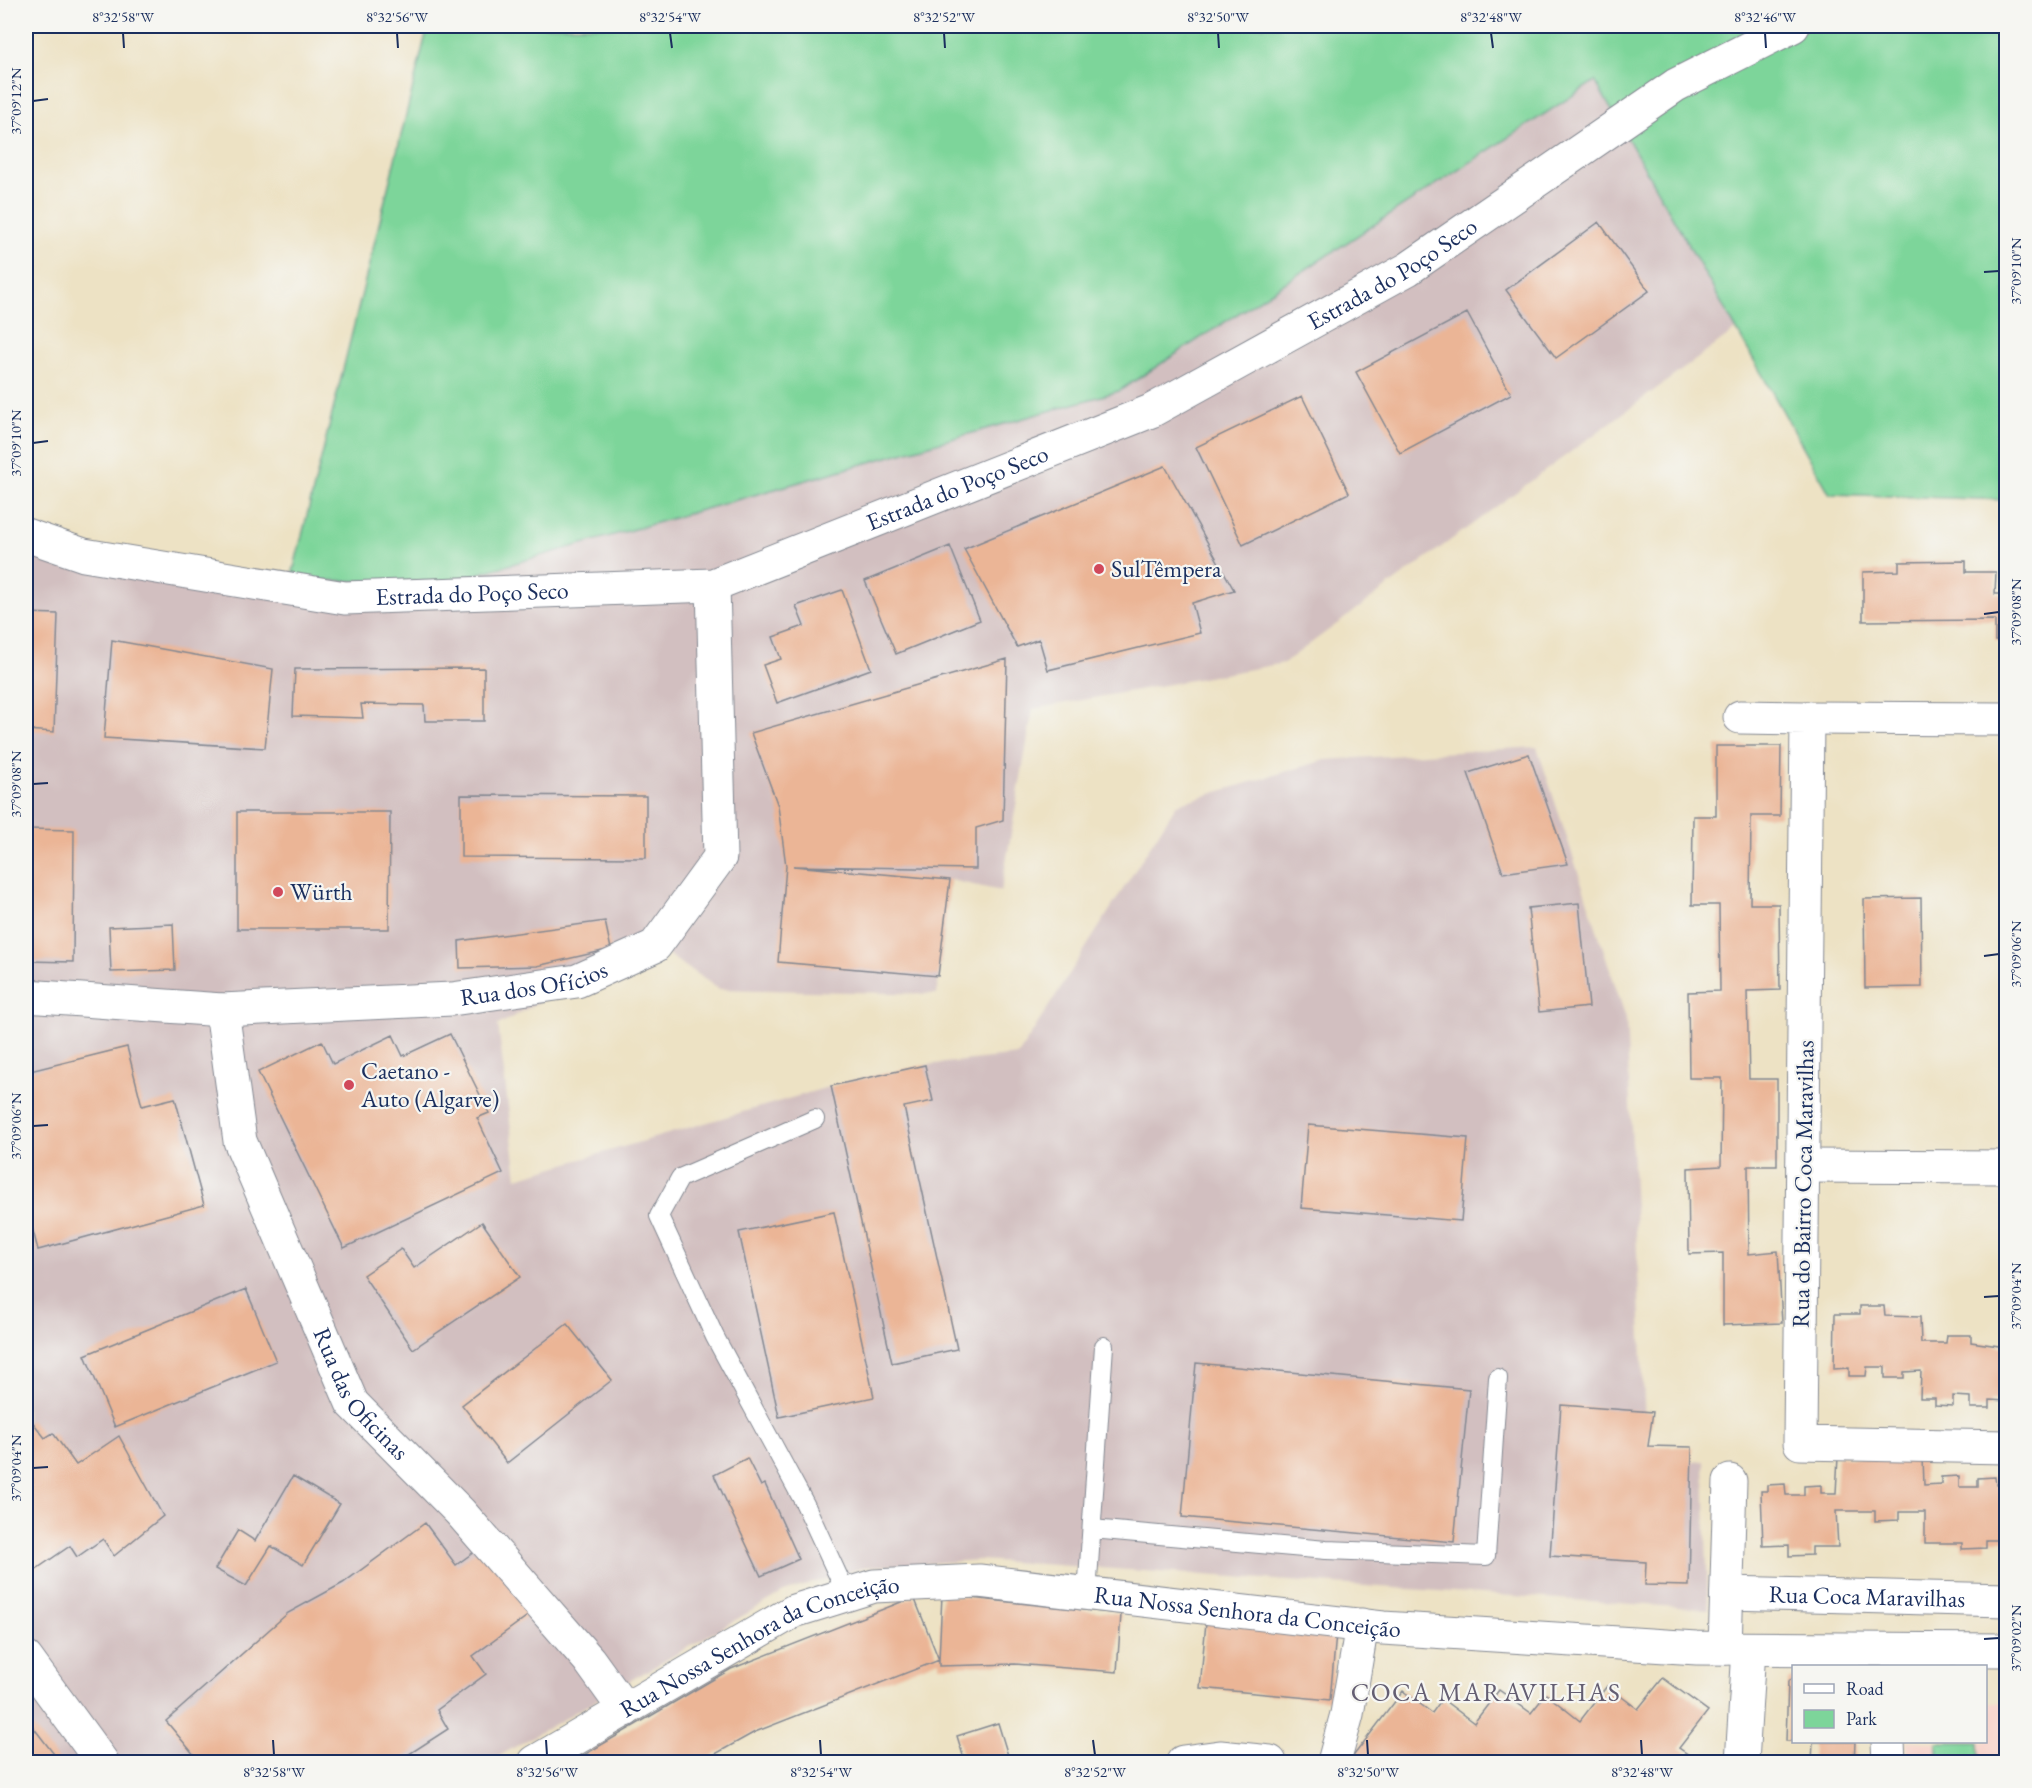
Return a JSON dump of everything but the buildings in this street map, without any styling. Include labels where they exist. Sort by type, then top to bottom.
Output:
[{"type":"street","name":"Estrada do Poço Seco","points":[[26,535],[84,555],[345,598],[713,585],[1152,411],[1408,269],[1676,85],[1794,26]]},
{"type":"street","name":"Rua dos Ofícios","points":[[26,996],[222,1010],[452,999],[577,981],[656,946],[720,857],[713,585]]},
{"type":"street","points":[[1740,717],[2007,719]]},
{"type":"street","name":"Rua do Bairro Coca Maravilhas","points":[[1807,718],[1800,1443],[2007,1447]]},
{"type":"street","name":"Rua das Oficinas","points":[[222,1010],[240,1141],[352,1403],[460,1512],[589,1660],[625,1710]]},
{"type":"street","points":[[1803,1166],[2007,1167]]},
{"type":"street","points":[[1730,1481],[1727,1593],[1737,1648],[1742,1762]]},
{"type":"street","name":"Rua Nossa Senhora da Conceição","points":[[534,1762],[794,1611],[874,1586],[979,1581],[1362,1625],[1887,1658],[2007,1650]]},
{"type":"street","name":"Rua Coca Maravilhas","points":[[1727,1593],[2007,1600]]},
{"type":"street","points":[[1334,1762],[1347,1714],[1362,1625]]},
{"type":"street","points":[[26,1658],[35,1693],[102,1762]]},
{"type":"street","points":[[1888,1743],[1889,1762]]},
{"type":"street","points":[[1183,1762],[1221,1757],[1270,1762]]},
{"type":"lane","points":[[815,1119],[680,1178],[659,1216],[715,1337],[805,1504],[847,1595]]},
{"type":"lane","points":[[1087,1594],[1104,1346]]},
{"type":"lane","points":[[1092,1529],[1326,1550],[1486,1556],[1498,1378]]},
{"type":"shaded area","points":[[1595,81],[1736,330],[1284,663],[1033,709],[1001,891],[950,880],[937,994],[719,989],[655,946],[577,981],[498,1025],[517,1178],[849,1081],[926,1065],[1018,1055],[1177,804],[1325,760],[1537,747],[1626,1018],[1647,1466],[1704,1461],[1708,1609],[980,1560],[864,1567],[784,1592],[489,1762],[26,1762],[26,523],[104,552],[291,580],[449,582],[1119,391]]},
{"type":"shaded area","points":[[1987,1703],[2006,1703],[2006,1762],[1906,1762],[1907,1743],[1987,1743]]},
{"type":"green space","points":[[428,26],[2006,26],[2006,500],[1830,494],[1595,81],[1119,391],[449,582],[291,580]]},
{"type":"green space","points":[[1937,1743],[1979,1743],[1980,1762],[1937,1762]]},
{"type":"place","name":"SulTêmpera","points":[[1099,569]]},
{"type":"place","name":"Würth","points":[[278,892]]},
{"type":"place","name":"Caetano - Auto (Algarve)","points":[[349,1085]]},
{"type":"district","name":"COCA MARAVILHAS","points":[[1486,1692]]}]
